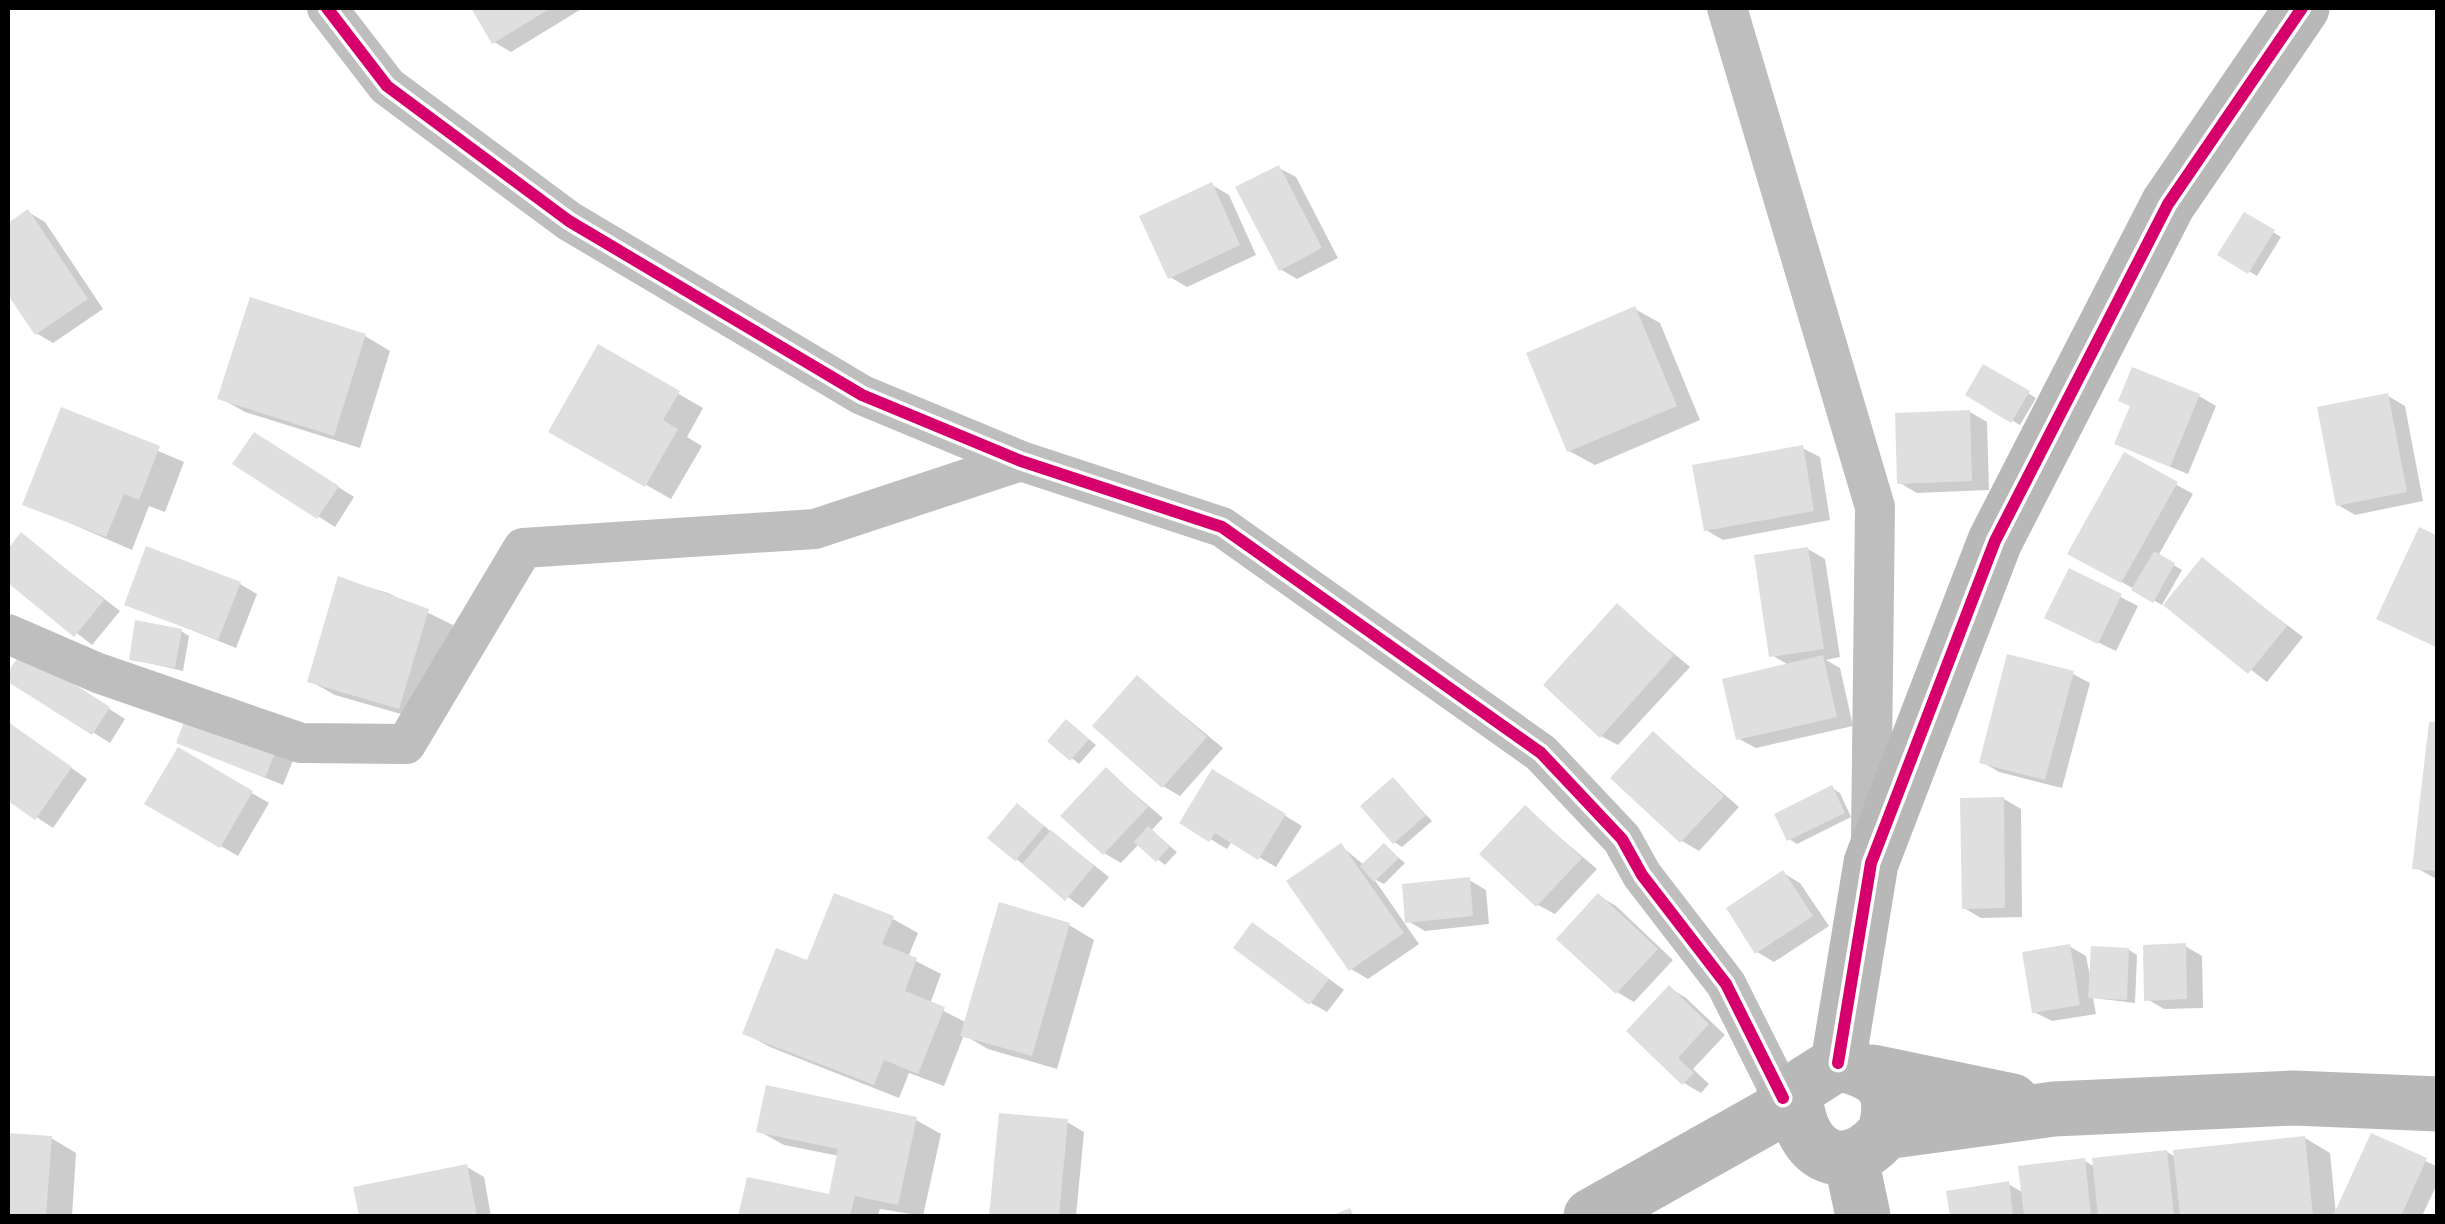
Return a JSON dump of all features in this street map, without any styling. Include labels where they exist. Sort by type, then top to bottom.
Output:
[{"type":"main road","points":[[1863,1216],[1826,1128],[1855,1068],[1870,863],[1995,541],[2168,204],[2302,8]]},
{"type":"main road","points":[[1591,1216],[1826,1128],[1890,1111],[1886,1089],[1855,1068]]},
{"type":"main road","points":[[1855,1068],[2054,1109]]},
{"type":"main road","points":[[1601,1216],[1826,1128],[2054,1109],[2294,1098],[2438,1104]]},
{"type":"street","points":[[327,8],[387,86],[569,220],[862,394],[1021,461],[1222,527],[1541,753],[1622,840],[1642,875],[1726,984],[1826,1128]]},
{"type":"street","points":[[1726,8],[1874,507],[1870,863]]},
{"type":"street","points":[[8,634],[98,673],[301,743],[406,744],[524,548],[815,530],[1021,461]]},
{"type":"building","points":[[471,8],[551,8],[492,44]]},
{"type":"building","points":[[1279,165],[1322,248],[1279,271],[1235,187]]},
{"type":"building","points":[[1212,182],[1240,245],[1168,279],[1139,216]]},
{"type":"building","points":[[28,209],[88,299],[35,335],[8,295],[8,223]]},
{"type":"building","points":[[2244,212],[2275,230],[2248,274],[2217,255]]},
{"type":"building","points":[[250,297],[366,334],[334,436],[217,399]]},
{"type":"building","points":[[1635,306],[1677,406],[1567,452],[1526,353]]},
{"type":"building","points":[[598,344],[680,391],[663,420],[678,429],[645,487],[548,432]]},
{"type":"building","points":[[1983,364],[2030,391],[2011,423],[1965,395]]},
{"type":"building","points":[[2132,367],[2200,394],[2170,467],[2114,444],[2130,406],[2118,401]]},
{"type":"building","points":[[2388,393],[2407,492],[2336,506],[2317,407]]},
{"type":"building","points":[[61,407],[160,446],[139,500],[124,494],[106,537],[22,505]]},
{"type":"building","points":[[1970,410],[1972,481],[1897,484],[1895,413]]},
{"type":"building","points":[[254,432],[339,486],[317,519],[232,464]]},
{"type":"building","points":[[1803,445],[1814,511],[1704,531],[1692,465]]},
{"type":"building","points":[[2124,452],[2178,482],[2121,583],[2067,554]]},
{"type":"building","points":[[2419,527],[2438,536],[2438,648],[2376,619]]},
{"type":"building","points":[[21,532],[104,600],[74,637],[8,583],[8,549]]},
{"type":"building","points":[[146,546],[241,582],[218,640],[124,605]]},
{"type":"building","points":[[1808,547],[1824,649],[1769,657],[1754,555]]},
{"type":"building","points":[[2154,551],[2175,563],[2153,603],[2131,590]]},
{"type":"building","points":[[2202,557],[2287,626],[2248,674],[2163,605]]},
{"type":"building","points":[[2069,568],[2122,594],[2098,644],[2044,618]]},
{"type":"building","points":[[338,576],[429,609],[399,709],[307,682]]},
{"type":"building","points":[[1617,603],[1674,655],[1600,738],[1543,685]]},
{"type":"building","points":[[135,620],[182,629],[175,668],[129,660]]},
{"type":"building","points":[[22,651],[110,707],[92,735],[8,682],[8,672]]},
{"type":"building","points":[[2007,654],[2074,671],[2045,780],[1979,763]]},
{"type":"building","points":[[1823,655],[1837,717],[1736,740],[1722,679]]},
{"type":"building","points":[[1137,675],[1207,737],[1162,788],[1092,726]]},
{"type":"building","points":[[190,706],[280,741],[265,778],[176,743]]},
{"type":"building","points":[[1066,719],[1089,739],[1070,761],[1047,741]]},
{"type":"building","points":[[8,722],[72,767],[35,820],[8,801]]},
{"type":"building","points":[[2429,722],[2438,722],[2438,871],[2412,869]]},
{"type":"building","points":[[1653,731],[1724,796],[1680,843],[1610,778]]},
{"type":"building","points":[[178,747],[253,791],[220,848],[144,804]]},
{"type":"building","points":[[1106,767],[1148,807],[1103,855],[1060,816]]},
{"type":"building","points":[[1212,769],[1286,814],[1258,860],[1215,833],[1209,842],[1179,823]]},
{"type":"building","points":[[1393,777],[1426,815],[1393,844],[1360,806]]},
{"type":"building","points":[[1832,785],[1845,813],[1787,841],[1774,814]]},
{"type":"building","points":[[2004,797],[2005,908],[1962,909],[1960,798]]},
{"type":"building","points":[[1017,803],[1044,826],[1015,861],[987,838]]},
{"type":"building","points":[[1525,805],[1582,858],[1536,907],[1479,854]]},
{"type":"building","points":[[1148,826],[1170,846],[1156,862],[1134,842]]},
{"type":"building","points":[[1051,830],[1094,866],[1065,901],[1022,864]]},
{"type":"building","points":[[1341,843],[1404,933],[1349,971],[1286,881]]},
{"type":"building","points":[[1384,843],[1399,858],[1374,882],[1360,866]]},
{"type":"building","points":[[1783,870],[1813,916],[1755,954],[1726,908]]},
{"type":"building","points":[[1470,877],[1473,916],[1405,923],[1402,884]]},
{"type":"building","points":[[834,893],[894,916],[882,944],[917,958],[905,991],[945,1007],[918,1074],[884,1060],[874,1085],[742,1034],[776,948],[807,960]]},
{"type":"building","points":[[1598,893],[1658,949],[1616,994],[1556,939]]},
{"type":"building","points":[[999,902],[1070,923],[1032,1056],[960,1036]]},
{"type":"building","points":[[1252,922],[1329,979],[1309,1005],[1233,948]]},
{"type":"building","points":[[2186,943],[2187,999],[2144,1001],[2143,945]]},
{"type":"building","points":[[2070,944],[2080,1005],[2032,1013],[2022,952]]},
{"type":"building","points":[[2091,946],[2129,948],[2127,1000],[2088,998]]},
{"type":"building","points":[[1669,985],[1709,1024],[1678,1058],[1694,1073],[1682,1085],[1626,1031]]},
{"type":"building","points":[[766,1085],[917,1117],[898,1205],[855,1196],[850,1216],[738,1216],[747,1177],[829,1194],[838,1149],[756,1132]]},
{"type":"building","points":[[999,1113],[1068,1119],[1059,1216],[989,1216]]},
{"type":"building","points":[[8,1133],[52,1136],[46,1216],[8,1216]]},
{"type":"building","points":[[2371,1133],[2427,1158],[2401,1216],[2333,1216]]},
{"type":"building","points":[[2305,1136],[2313,1216],[2180,1216],[2173,1150]]},
{"type":"building","points":[[2167,1150],[2174,1216],[2098,1216],[2092,1158]]},
{"type":"building","points":[[2085,1158],[2091,1216],[2024,1216],[2018,1166]]},
{"type":"building","points":[[467,1164],[477,1216],[359,1216],[353,1187]]},
{"type":"building","points":[[2009,1181],[2013,1216],[1950,1216],[1946,1191]]},
{"type":"building","points":[[1350,1208],[1354,1216],[1331,1216]]},
{"type":"cycle path","points":[[327,8],[387,86],[569,221],[862,395],[1021,461],[1222,527],[1541,753],[1622,839],[1642,875],[1726,984],[1783,1098]]},
{"type":"cycle path","points":[[1838,1063],[1871,863],[1995,541],[2168,204],[2302,8]]}]
